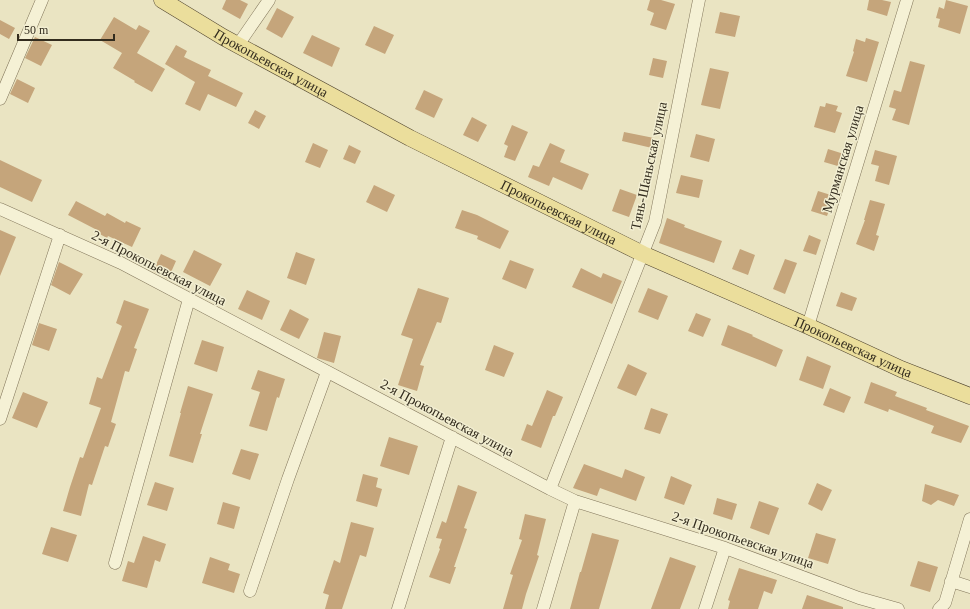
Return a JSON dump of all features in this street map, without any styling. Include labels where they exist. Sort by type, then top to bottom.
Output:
[{"type":"main road","name":"Прокопьевская улица","points":[[162,0],[238,45],[410,138],[643,254],[808,326],[901,369],[970,396]]},
{"type":"street","points":[[0,99],[42,0]]},
{"type":"street","points":[[238,45],[270,0]]},
{"type":"street","name":"Тянь-Шаньская улица","points":[[550,489],[643,254],[654,222],[699,0]]},
{"type":"street","name":"Мурманская улица","points":[[808,326],[907,0]]},
{"type":"street","name":"2-я Прокопьевская улица","points":[[0,209],[121,263],[575,501],[725,548],[858,603],[898,609]]},
{"type":"street","points":[[0,419],[60,235]]},
{"type":"street","points":[[115,563],[189,299]]},
{"type":"street","points":[[250,591],[288,479],[327,372]]},
{"type":"street","points":[[398,609],[452,437]]},
{"type":"street","points":[[543,609],[575,501]]},
{"type":"street","points":[[942,606],[970,519]]},
{"type":"street","points":[[705,609],[725,548]]},
{"type":"street","points":[[951,581],[970,587]]},
{"type":"building","points":[[226,0],[240,0],[248,4],[240,19],[222,9]]},
{"type":"building","points":[[650,0],[661,0],[675,4],[666,30],[650,25],[654,13],[647,10]]},
{"type":"building","points":[[869,0],[891,2],[887,16],[867,10]]},
{"type":"building","points":[[946,0],[968,6],[960,34],[938,27],[940,19],[936,18],[939,7],[944,9]]},
{"type":"building","points":[[277,8],[294,17],[282,38],[266,29]]},
{"type":"building","points":[[720,12],[740,16],[735,37],[715,33]]},
{"type":"building","points":[[114,17],[136,30],[139,25],[150,31],[137,53],[165,69],[152,92],[113,68],[122,53],[100,40]]},
{"type":"building","points":[[0,20],[15,28],[9,39],[0,34]]},
{"type":"building","points":[[374,26],[394,35],[385,54],[365,45]]},
{"type":"building","points":[[312,35],[340,48],[332,67],[303,53]]},
{"type":"building","points":[[35,37],[52,45],[41,66],[25,58]]},
{"type":"building","points":[[866,38],[879,42],[867,82],[846,76],[854,52],[856,39],[865,42]]},
{"type":"building","points":[[176,45],[187,51],[184,57],[211,70],[208,76],[243,93],[236,107],[208,94],[200,111],[185,104],[195,82],[165,64]]},
{"type":"building","points":[[653,58],[667,61],[663,78],[649,75]]},
{"type":"building","points":[[910,61],[925,65],[909,125],[892,120],[896,109],[889,107],[894,90],[901,92]]},
{"type":"building","points":[[710,68],[729,72],[720,109],[701,105]]},
{"type":"building","points":[[17,79],[35,88],[28,103],[10,94]]},
{"type":"building","points":[[424,90],[443,99],[434,118],[415,109]]},
{"type":"building","points":[[826,103],[838,106],[836,111],[842,113],[835,133],[814,127],[820,106],[825,107]]},
{"type":"building","points":[[255,110],[266,116],[259,129],[248,123]]},
{"type":"building","points":[[472,117],[487,125],[478,142],[463,135]]},
{"type":"building","points":[[512,125],[528,132],[515,161],[504,157],[508,146],[504,144]]},
{"type":"building","points":[[624,132],[654,138],[652,148],[622,141]]},
{"type":"building","points":[[696,134],[715,139],[709,162],[690,157]]},
{"type":"building","points":[[313,143],[328,150],[320,168],[305,162]]},
{"type":"building","points":[[550,143],[565,150],[560,162],[589,174],[582,190],[553,177],[549,186],[528,177],[533,165],[539,167]]},
{"type":"building","points":[[349,145],[361,151],[355,164],[343,159]]},
{"type":"building","points":[[828,149],[844,154],[841,167],[824,162]]},
{"type":"building","points":[[875,150],[897,156],[889,185],[875,181],[879,166],[871,164]]},
{"type":"building","points":[[0,160],[42,180],[32,202],[0,187]]},
{"type":"building","points":[[681,175],[703,180],[699,198],[676,193]]},
{"type":"building","points":[[374,185],[395,195],[387,212],[366,202]]},
{"type":"building","points":[[620,189],[637,195],[629,217],[612,211]]},
{"type":"building","points":[[818,191],[834,196],[827,216],[811,211]]},
{"type":"building","points":[[870,200],[885,204],[876,235],[879,236],[874,251],[856,244],[865,220]]},
{"type":"building","points":[[76,201],[105,216],[107,213],[125,223],[126,221],[141,228],[132,247],[108,236],[107,238],[96,232],[97,230],[68,215]]},
{"type":"building","points":[[462,210],[477,215],[509,231],[500,249],[477,239],[478,236],[455,228]]},
{"type":"building","points":[[667,218],[685,225],[684,227],[722,241],[714,263],[659,243]]},
{"type":"building","points":[[0,230],[16,237],[0,276]]},
{"type":"building","points":[[809,235],[821,240],[816,255],[803,251]]},
{"type":"building","points":[[740,249],[755,255],[748,275],[732,269]]},
{"type":"building","points":[[194,250],[222,264],[210,286],[183,272]]},
{"type":"building","points":[[296,252],[315,259],[306,285],[287,278]]},
{"type":"building","points":[[161,254],[176,261],[168,279],[153,271]]},
{"type":"building","points":[[785,259],[797,263],[785,294],[773,289]]},
{"type":"building","points":[[510,260],[534,269],[526,289],[502,279]]},
{"type":"building","points":[[59,262],[83,274],[70,295],[51,285]]},
{"type":"building","points":[[581,268],[601,278],[603,273],[622,281],[612,304],[572,287]]},
{"type":"building","points":[[418,288],[449,298],[441,323],[437,322],[420,365],[424,366],[417,391],[398,385],[413,339],[401,335]]},
{"type":"building","points":[[648,288],[668,296],[658,320],[638,312]]},
{"type":"building","points":[[247,290],[270,301],[262,320],[238,309]]},
{"type":"building","points":[[841,292],[857,298],[852,311],[836,306]]},
{"type":"building","points":[[124,300],[149,309],[134,348],[137,349],[129,372],[125,371],[111,422],[116,424],[108,447],[105,446],[92,485],[89,484],[81,516],[63,511],[80,457],[83,458],[101,408],[89,404],[97,377],[102,379],[122,326],[116,323]]},
{"type":"building","points":[[290,309],[309,319],[299,339],[280,330]]},
{"type":"building","points":[[696,313],[711,319],[703,337],[688,331]]},
{"type":"building","points":[[39,323],[57,329],[49,351],[32,345]]},
{"type":"building","points":[[728,325],[753,335],[752,336],[783,350],[776,367],[721,345]]},
{"type":"building","points":[[324,332],[341,336],[334,363],[317,358]]},
{"type":"building","points":[[202,340],[224,347],[217,372],[194,364]]},
{"type":"building","points":[[494,345],[514,353],[504,377],[485,370]]},
{"type":"building","points":[[807,356],[831,366],[823,389],[799,380]]},
{"type":"building","points":[[628,364],[647,373],[636,396],[617,388]]},
{"type":"building","points":[[258,370],[285,379],[279,398],[277,397],[267,431],[249,426],[260,392],[251,389]]},
{"type":"building","points":[[871,382],[897,392],[895,396],[927,408],[926,410],[969,426],[961,443],[931,433],[934,426],[889,409],[888,412],[864,403]]},
{"type":"building","points":[[188,386],[213,394],[200,434],[202,434],[193,463],[169,456]]},
{"type":"building","points":[[830,388],[851,397],[844,413],[823,405]]},
{"type":"building","points":[[547,390],[563,397],[555,416],[553,416],[541,448],[521,440],[527,424],[532,426]]},
{"type":"building","points":[[23,392],[48,402],[37,428],[12,418]]},
{"type":"building","points":[[651,408],[668,414],[660,434],[644,429]]},
{"type":"building","points":[[389,437],[418,446],[409,475],[380,466]]},
{"type":"building","points":[[241,449],[259,454],[250,480],[232,474]]},
{"type":"building","points":[[584,464],[622,478],[625,469],[645,477],[636,501],[600,488],[597,496],[573,488]]},
{"type":"building","points":[[363,474],[378,478],[376,487],[382,489],[377,507],[356,501]]},
{"type":"building","points":[[671,476],[692,485],[684,505],[664,498]]},
{"type":"building","points":[[155,482],[174,488],[167,511],[147,505]]},
{"type":"building","points":[[817,483],[832,490],[822,511],[808,504]]},
{"type":"building","points":[[925,484],[959,495],[954,506],[938,500],[931,505],[922,501]]},
{"type":"building","points":[[458,485],[477,492],[464,528],[467,529],[450,584],[429,577],[440,549],[442,539],[436,538],[442,521],[446,523]]},
{"type":"building","points":[[717,498],[737,504],[732,520],[713,514]]},
{"type":"building","points":[[759,501],[779,508],[769,535],[750,528]]},
{"type":"building","points":[[223,502],[240,507],[234,529],[217,524]]},
{"type":"building","points":[[525,514],[546,519],[537,555],[539,556],[522,609],[503,609],[513,575],[510,574],[522,540],[519,539]]},
{"type":"building","points":[[351,522],[374,528],[366,557],[360,555],[342,609],[325,609],[329,595],[323,593],[334,560],[340,563]]},
{"type":"building","points":[[51,527],[77,535],[68,562],[42,554]]},
{"type":"building","points":[[592,533],[619,540],[599,609],[570,609],[580,572]]},
{"type":"building","points":[[816,533],[836,539],[828,564],[808,558]]},
{"type":"building","points":[[143,536],[166,544],[160,562],[155,560],[147,588],[122,581],[128,561],[134,563]]},
{"type":"building","points":[[210,557],[230,564],[228,570],[240,574],[234,593],[202,583]]},
{"type":"building","points":[[670,557],[696,566],[680,609],[651,609]]},
{"type":"building","points":[[918,561],[938,567],[930,592],[910,586]]},
{"type":"building","points":[[739,568],[777,580],[772,594],[764,591],[758,609],[728,609],[730,601],[728,600]]},
{"type":"building","points":[[807,595],[843,607],[843,609],[802,609]]}]
